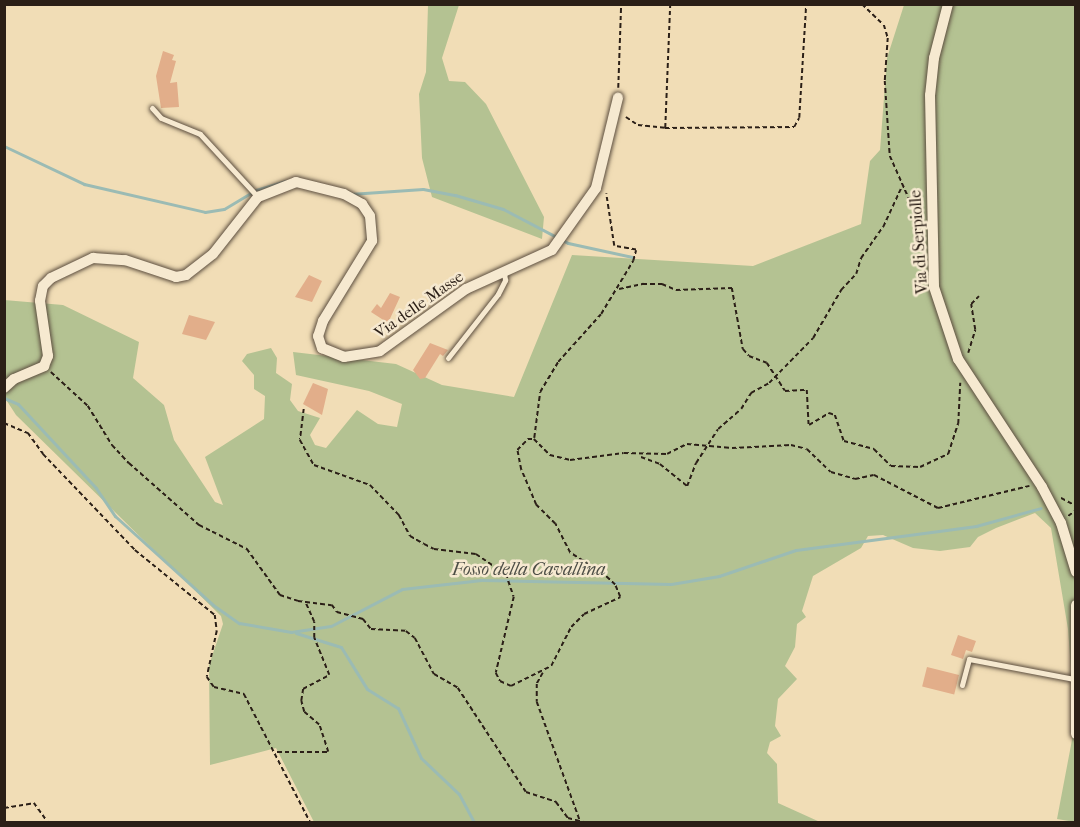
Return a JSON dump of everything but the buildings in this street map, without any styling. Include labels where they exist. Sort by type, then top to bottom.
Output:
[{"type":"street","name":"Via di Serpiolle","points":[[948,4],[934,58],[930,95],[934,287],[945,326],[963,364],[1042,488],[1061,523],[1076,572]]},
{"type":"street","name":"Via delle Masse","points":[[258,197],[296,182],[309,183],[344,194],[362,204],[370,216],[372,241],[323,321],[318,336],[322,348],[344,357],[357,358],[380,351],[466,289],[540,258],[562,238],[596,188],[618,98]]},
{"type":"street","points":[[6,386],[44,366],[48,356],[40,301],[43,286],[51,278],[93,258],[125,260],[176,276],[186,274],[213,254],[258,197]]},
{"type":"street","points":[[1076,605],[1074,679],[1076,734]]},
{"type":"lane","points":[[153,108],[161,118],[200,134],[258,197]]},
{"type":"lane","points":[[448,358],[498,294],[505,280],[504,272]]},
{"type":"lane","points":[[962,685],[969,659],[1074,679]]},
{"type":"path","points":[[618,98],[621,4]]},
{"type":"path","points":[[665,128],[670,4]]},
{"type":"path","points":[[615,110],[638,125],[665,128],[794,126],[799,118],[806,4]]},
{"type":"path","points":[[862,4],[884,25],[888,38],[885,81],[890,156],[901,188],[922,228],[932,237]]},
{"type":"path","points":[[606,193],[614,246],[636,250],[619,289],[558,362],[540,392],[534,439],[540,449],[563,460],[624,453],[639,456],[660,464],[687,486],[696,463],[709,447],[718,429],[741,409],[751,393],[777,376],[813,338],[841,290],[856,274],[861,258],[883,227],[901,188]]},
{"type":"path","points":[[619,289],[643,284],[662,284],[676,290],[732,288],[743,349],[749,356],[767,363],[785,391],[807,390],[809,424],[829,413],[835,415],[844,441],[874,449],[891,466],[921,466],[948,454],[958,424],[961,380]]},
{"type":"path","points":[[963,364],[975,330],[971,304],[979,296]]},
{"type":"path","points":[[44,366],[63,380],[88,406],[112,445],[129,463],[199,525],[247,549],[280,595],[305,602],[332,605],[338,612],[363,619],[371,629],[406,631],[415,638],[434,674],[458,688],[526,792],[556,802],[568,818],[584,822]]},
{"type":"path","points":[[304,409],[300,440],[314,465],[370,485],[399,515],[410,536],[424,544],[434,549],[476,554],[506,574],[514,597],[496,673],[500,681],[511,686],[543,672],[556,661],[571,627],[584,614],[620,597],[615,585],[602,573],[570,553],[555,524],[536,504],[521,470],[518,450],[528,439],[534,439]]},
{"type":"path","points":[[4,423],[28,433],[43,454],[135,550],[211,610],[217,618],[217,631],[207,677],[214,687],[244,694],[276,752],[310,822]]},
{"type":"path","points":[[639,456],[667,454],[687,444],[709,447],[754,444],[799,447],[807,449],[831,472],[855,479],[874,475],[938,508],[959,505],[1022,486],[1042,488]]},
{"type":"path","points":[[276,752],[328,752],[319,725],[304,712],[302,701],[303,689],[329,675],[314,639],[314,622],[305,602]]},
{"type":"path","points":[[543,672],[537,684],[537,702],[580,822]]},
{"type":"path","points":[[4,808],[34,803],[48,822]]},
{"type":"green space","points":[[428,5],[459,5],[442,58],[449,81],[465,82],[486,104],[544,217],[542,239],[432,197],[422,158],[419,94],[426,72]]},
{"type":"green space","points":[[904,5],[1075,5],[1075,724],[1068,629],[1051,528],[1035,513],[978,537],[970,547],[940,551],[913,548],[883,535],[868,536],[861,548],[813,576],[802,611],[806,617],[797,624],[795,647],[785,666],[797,679],[778,699],[775,726],[781,736],[770,742],[767,753],[777,764],[778,803],[820,822],[314,822],[276,748],[210,765],[209,665],[223,624],[221,616],[16,415],[5,398],[4,300],[63,305],[139,342],[133,378],[164,405],[174,440],[215,502],[223,505],[205,457],[264,419],[265,396],[254,389],[254,375],[242,361],[247,354],[271,348],[277,358],[276,373],[292,384],[290,400],[298,411],[320,418],[310,435],[315,445],[326,448],[357,410],[378,424],[397,427],[402,404],[369,391],[296,375],[293,352],[396,364],[442,385],[514,397],[572,255],[753,266],[861,224],[870,161],[880,150],[887,58]]},
{"type":"green space","points":[[1075,724],[1075,822],[1057,819]]},
{"type":"waterway","points":[[4,146],[84,184],[205,212],[224,209],[256,190],[286,181]]},
{"type":"waterway","points":[[350,194],[423,189],[455,195],[503,209],[568,243],[632,257]]},
{"type":"waterway","name":"Fosso della Cavallina","points":[[4,398],[18,404],[96,488],[115,516],[213,605],[239,623],[291,632],[331,626],[402,589],[481,580],[671,584],[719,576],[796,550],[976,526],[1041,508]]},
{"type":"waterway","points":[[296,633],[341,647],[367,689],[398,708],[421,758],[459,794],[474,822]]}]
